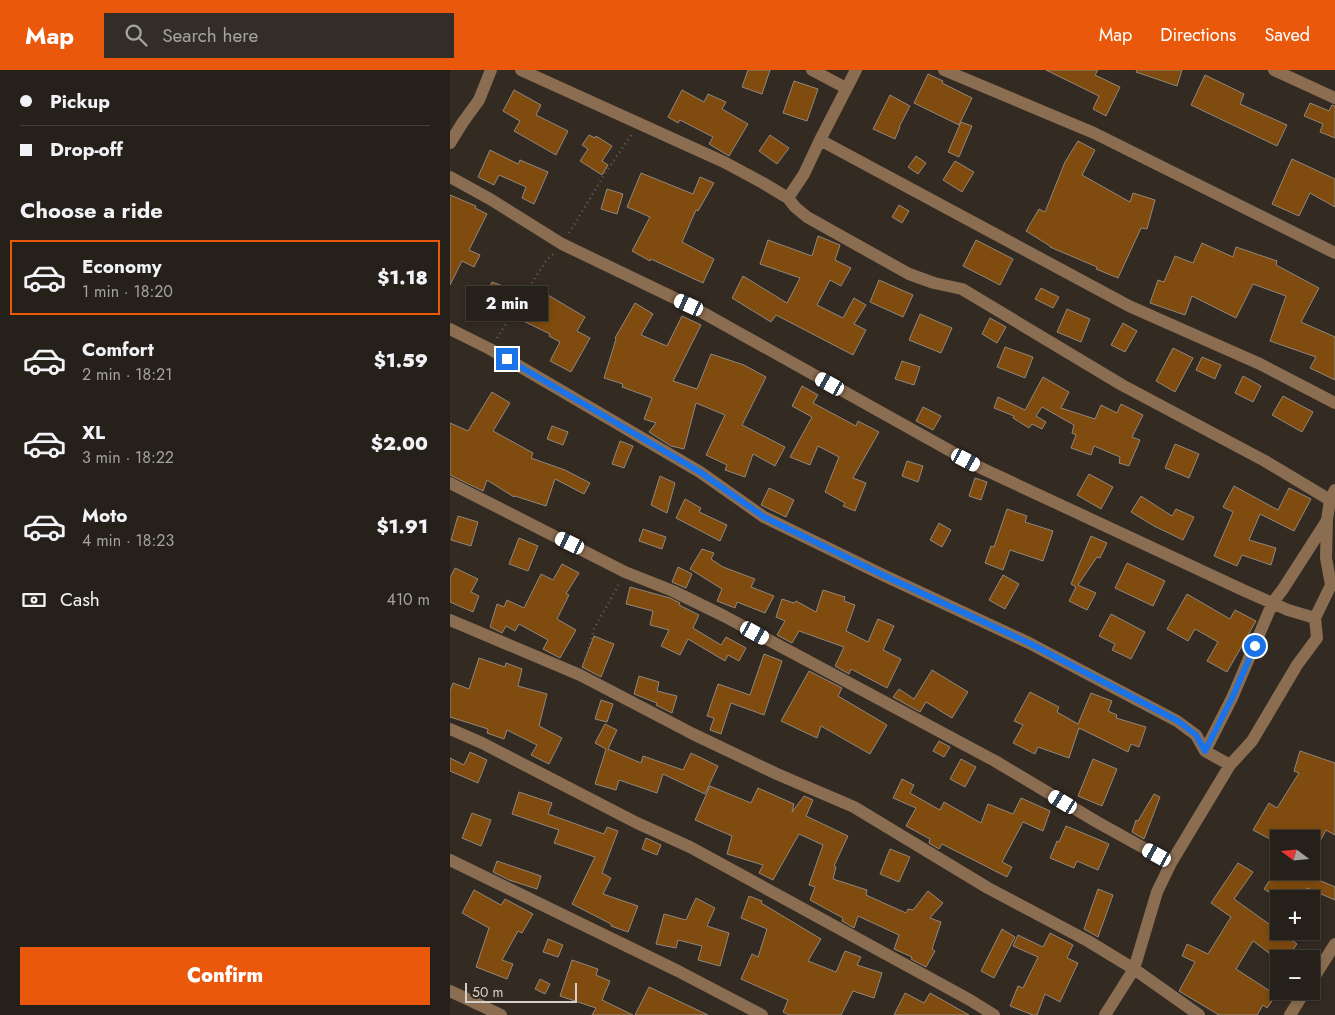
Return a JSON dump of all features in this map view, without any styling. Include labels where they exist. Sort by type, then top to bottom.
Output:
[{"type":"street","points":[[450,143],[462,122],[479,100],[491,70]]},
{"type":"street","points":[[521,70],[724,162],[788,198],[807,217],[909,274],[934,283],[962,289],[1122,385],[1332,495],[1327,520],[1326,558],[1330,585],[1315,618],[1317,638],[1297,665],[1252,741],[1230,765],[1171,863],[1158,892],[1134,969],[1105,1015]]},
{"type":"street","points":[[812,70],[846,88]]},
{"type":"street","points":[[788,198],[804,174],[856,70]]},
{"type":"street","points":[[944,70],[1094,133],[1335,253]]},
{"type":"street","points":[[1274,70],[1335,98]]},
{"type":"street","points":[[820,140],[1129,306],[1252,361],[1335,403]]},
{"type":"street","points":[[450,177],[490,199],[562,244],[689,305],[981,468],[1245,591],[1288,610],[1315,618]]},
{"type":"street","points":[[450,329],[490,349],[700,472],[764,517],[1029,643],[1178,721],[1196,735],[1205,751],[1230,765]]},
{"type":"street","points":[[450,483],[625,572],[724,616],[995,761],[1171,863]]},
{"type":"street","points":[[1205,751],[1232,698],[1273,602],[1327,520]]},
{"type":"street","points":[[450,620],[580,675],[693,734],[776,774],[854,807],[980,883],[1088,941],[1134,969],[1199,1015]]},
{"type":"street","points":[[450,729],[482,743],[638,823],[690,847],[970,1000],[994,1015]]},
{"type":"street","points":[[450,860],[678,971],[762,1015]]},
{"type":"street","points":[[1320,968],[1335,944]]},
{"type":"street","points":[[450,991],[501,1015]]},
{"type":"street","points":[[1290,1015],[1299,1000]]},
{"type":"path","points":[[490,349],[546,262],[562,244],[606,172],[640,123]]},
{"type":"path","points":[[580,675],[594,628],[625,572]]},
{"type":"building","points":[[748,70],[770,70],[762,94],[742,87]]},
{"type":"building","points":[[1046,70],[1098,70],[1095,75],[1120,87],[1106,116],[1093,109],[1099,96]]},
{"type":"building","points":[[1137,70],[1182,70],[1177,86],[1136,72]]},
{"type":"building","points":[[928,74],[972,98],[959,125],[914,103]]},
{"type":"building","points":[[1205,75],[1244,94],[1240,104],[1287,125],[1277,146],[1191,105]]},
{"type":"building","points":[[794,81],[818,89],[807,121],[783,113]]},
{"type":"building","points":[[514,90],[541,105],[536,115],[568,131],[556,155],[514,131],[520,121],[503,111]]},
{"type":"building","points":[[682,90],[704,102],[708,94],[726,102],[722,109],[748,124],[729,156],[709,144],[713,137],[680,120],[678,123],[668,117]]},
{"type":"building","points":[[890,95],[910,106],[895,139],[873,129]]},
{"type":"building","points":[[1310,103],[1329,111],[1332,105],[1335,106],[1335,138],[1320,132],[1323,124],[1304,116]]},
{"type":"building","points":[[961,122],[972,126],[959,157],[948,152]]},
{"type":"building","points":[[589,135],[595,138],[596,136],[612,146],[602,161],[608,165],[602,175],[580,161],[588,149],[582,145]]},
{"type":"building","points":[[770,135],[789,148],[777,164],[759,151]]},
{"type":"building","points":[[1078,141],[1095,150],[1082,175],[1130,202],[1133,193],[1155,200],[1147,229],[1141,228],[1118,278],[1050,247],[1026,231],[1039,209],[1045,212],[1065,162]]},
{"type":"building","points":[[490,150],[518,164],[520,160],[548,172],[534,204],[522,198],[526,187],[499,175],[494,185],[478,177]]},
{"type":"building","points":[[916,156],[926,163],[918,174],[908,167]]},
{"type":"building","points":[[1292,159],[1335,179],[1335,207],[1310,193],[1299,216],[1272,204]]},
{"type":"building","points":[[955,161],[974,172],[962,192],[943,180]]},
{"type":"building","points":[[641,173],[693,194],[700,177],[714,183],[698,211],[696,210],[682,242],[714,259],[703,283],[651,259],[650,261],[632,251],[650,217],[627,207]]},
{"type":"building","points":[[607,189],[623,194],[617,214],[601,209]]},
{"type":"building","points":[[450,195],[476,206],[475,208],[487,214],[469,250],[480,255],[474,267],[462,261],[450,285]]},
{"type":"building","points":[[899,205],[909,211],[902,223],[892,217]]},
{"type":"building","points":[[818,236],[840,245],[835,260],[851,268],[841,286],[830,280],[817,305],[843,318],[854,298],[866,305],[854,324],[866,330],[853,355],[776,315],[771,322],[732,298],[743,276],[787,303],[800,278],[760,264],[768,240],[812,256]]},
{"type":"building","points":[[976,240],[1013,259],[1000,285],[963,266]]},
{"type":"building","points":[[1202,243],[1233,257],[1236,247],[1277,261],[1276,265],[1319,288],[1301,322],[1335,337],[1335,380],[1310,368],[1316,357],[1270,341],[1286,296],[1253,284],[1236,318],[1192,296],[1185,315],[1150,303],[1158,280],[1164,282],[1175,256],[1193,263]]},
{"type":"building","points":[[879,280],[913,295],[903,317],[870,302]]},
{"type":"building","points":[[492,282],[511,289],[505,302],[487,294]]},
{"type":"building","points":[[1041,288],[1059,297],[1053,308],[1035,299]]},
{"type":"building","points":[[543,292],[585,317],[577,331],[590,338],[571,372],[550,361],[560,342],[549,336],[550,334],[515,317],[524,299],[535,305]]},
{"type":"building","points":[[635,303],[653,314],[641,335],[667,346],[682,316],[701,325],[673,381],[697,389],[711,354],[744,365],[766,377],[742,425],[785,447],[775,466],[753,454],[745,477],[725,470],[727,465],[706,455],[725,415],[696,403],[684,449],[671,446],[649,432],[656,423],[644,419],[652,398],[622,387],[623,384],[604,378],[615,338]]},
{"type":"building","points":[[1067,309],[1090,319],[1081,342],[1057,332]]},
{"type":"building","points":[[920,314],[952,328],[941,353],[909,340]]},
{"type":"building","points":[[990,318],[1006,327],[997,343],[982,334]]},
{"type":"building","points":[[1123,323],[1137,331],[1125,352],[1111,345]]},
{"type":"building","points":[[1005,347],[1033,357],[1025,378],[997,367]]},
{"type":"building","points":[[1173,348],[1193,358],[1175,392],[1156,381]]},
{"type":"building","points":[[1202,357],[1221,365],[1215,379],[1196,370]]},
{"type":"building","points":[[902,361],[920,367],[914,385],[895,379]]},
{"type":"building","points":[[1243,376],[1261,386],[1253,402],[1235,393]]},
{"type":"building","points":[[1043,377],[1069,392],[1061,408],[1095,419],[1101,405],[1117,413],[1121,404],[1143,415],[1132,437],[1140,440],[1129,466],[1119,463],[1120,457],[1094,446],[1091,455],[1071,448],[1076,435],[1072,433],[1074,425],[1042,407],[1036,416],[1046,422],[1042,429],[1032,424],[1029,428],[1013,418],[1014,416],[994,408],[998,397],[1025,410]]},
{"type":"building","points":[[802,386],[818,395],[813,403],[856,426],[858,421],[879,432],[853,478],[866,483],[855,511],[843,506],[845,503],[825,492],[839,457],[818,446],[810,465],[790,457],[812,417],[792,406]]},
{"type":"building","points":[[492,392],[510,403],[493,431],[533,453],[531,458],[565,470],[590,483],[584,494],[555,479],[546,506],[514,497],[487,480],[483,491],[450,475],[450,423],[468,431]]},
{"type":"building","points":[[1283,396],[1313,412],[1302,432],[1272,415]]},
{"type":"building","points":[[923,407],[941,416],[933,430],[916,421]]},
{"type":"building","points":[[552,426],[568,432],[563,445],[547,439]]},
{"type":"building","points":[[620,441],[633,446],[624,468],[612,464]]},
{"type":"building","points":[[1175,444],[1199,454],[1189,478],[1165,468]]},
{"type":"building","points":[[907,461],[923,466],[918,482],[902,476]]},
{"type":"building","points":[[1089,474],[1113,487],[1101,509],[1077,495]]},
{"type":"building","points":[[660,476],[675,483],[667,513],[651,505]]},
{"type":"building","points":[[975,478],[987,482],[981,500],[969,496]]},
{"type":"building","points":[[1234,486],[1278,510],[1289,488],[1311,499],[1294,531],[1260,514],[1249,540],[1276,548],[1271,565],[1242,555],[1237,566],[1214,556],[1233,512],[1223,507]]},
{"type":"building","points":[[769,488],[794,500],[786,517],[761,505]]},
{"type":"building","points":[[1141,496],[1172,516],[1176,509],[1194,517],[1183,540],[1131,512]]},
{"type":"building","points":[[685,499],[701,508],[699,512],[727,525],[720,541],[676,518]]},
{"type":"building","points":[[1007,509],[1027,516],[1025,522],[1053,531],[1043,561],[1010,550],[1003,570],[985,563],[991,546],[994,547]]},
{"type":"building","points":[[458,516],[478,522],[471,546],[451,540]]},
{"type":"building","points":[[939,523],[951,530],[942,547],[930,540]]},
{"type":"building","points":[[643,529],[666,537],[662,549],[639,541]]},
{"type":"building","points":[[1091,536],[1107,543],[1100,558],[1097,557],[1078,585],[1096,593],[1087,610],[1069,601],[1076,587],[1071,584]]},
{"type":"building","points":[[519,538],[538,546],[528,571],[509,564]]},
{"type":"building","points":[[702,549],[714,553],[711,559],[723,567],[755,579],[751,587],[774,596],[765,613],[737,602],[735,608],[717,601],[722,589],[690,569]]},
{"type":"building","points":[[1127,563],[1165,581],[1153,606],[1115,588]]},
{"type":"building","points":[[562,564],[579,573],[566,594],[569,595],[557,619],[576,630],[560,658],[543,649],[548,640],[519,624],[515,631],[506,626],[502,633],[490,627],[497,604],[504,607],[507,600],[524,608],[541,574],[553,580]]},
{"type":"building","points":[[678,567],[692,574],[686,588],[672,582]]},
{"type":"building","points":[[455,568],[478,579],[471,592],[479,596],[473,612],[450,602],[450,578]]},
{"type":"building","points":[[1003,575],[1019,584],[1005,609],[989,600]]},
{"type":"building","points":[[630,587],[670,598],[699,615],[693,628],[721,645],[726,637],[746,648],[739,661],[728,655],[725,661],[688,639],[680,655],[661,646],[669,630],[650,625],[653,611],[626,604]]},
{"type":"building","points":[[823,590],[845,597],[844,601],[855,605],[846,631],[868,642],[878,619],[894,626],[883,650],[901,659],[887,688],[851,669],[849,674],[835,666],[844,647],[799,631],[792,643],[777,635],[785,621],[776,617],[782,599],[794,603],[796,601],[816,612]]},
{"type":"building","points":[[1187,594],[1230,619],[1235,610],[1256,621],[1227,672],[1207,661],[1218,642],[1195,629],[1188,641],[1167,629]]},
{"type":"building","points":[[1111,614],[1145,632],[1131,659],[1112,650],[1115,644],[1099,636]]},
{"type":"building","points":[[594,636],[614,644],[601,677],[582,667]]},
{"type":"building","points":[[764,654],[782,661],[764,715],[731,703],[721,734],[710,730],[714,718],[707,716],[718,684],[750,695]]},
{"type":"building","points":[[479,658],[505,667],[506,663],[522,669],[518,686],[547,694],[539,726],[562,738],[549,764],[531,755],[537,745],[507,730],[504,739],[487,733],[488,729],[450,717],[450,691],[453,683],[469,689]]},
{"type":"building","points":[[932,670],[968,692],[952,718],[926,702],[920,712],[893,697],[899,689],[914,699]]},
{"type":"building","points":[[809,671],[842,688],[838,696],[887,725],[870,754],[821,726],[817,738],[781,721]]},
{"type":"building","points":[[639,676],[659,682],[657,691],[677,696],[672,713],[656,705],[657,703],[634,694]]},
{"type":"building","points":[[1030,692],[1059,707],[1057,712],[1078,724],[1091,693],[1112,701],[1108,711],[1117,715],[1116,718],[1146,727],[1139,747],[1131,744],[1128,752],[1079,728],[1069,758],[1038,747],[1035,754],[1013,743],[1023,725],[1014,721]]},
{"type":"building","points":[[601,700],[613,704],[607,722],[595,719]]},
{"type":"building","points":[[605,724],[617,730],[608,749],[641,763],[643,756],[683,770],[691,753],[718,766],[705,794],[663,774],[657,793],[619,780],[616,790],[595,784],[606,749],[595,743]]},
{"type":"building","points":[[939,741],[950,747],[944,757],[933,751]]},
{"type":"building","points":[[1300,751],[1335,763],[1335,835],[1326,830],[1320,841],[1320,830],[1270,830],[1270,839],[1253,830],[1269,803],[1277,808],[1299,773],[1294,771]]},
{"type":"building","points":[[470,752],[487,760],[478,783],[450,771],[450,758],[464,765]]},
{"type":"building","points":[[961,759],[976,767],[965,787],[950,779]]},
{"type":"building","points":[[1093,759],[1117,769],[1102,806],[1078,796]]},
{"type":"building","points":[[902,779],[914,785],[910,793],[940,810],[944,802],[981,823],[988,804],[1013,814],[1021,798],[1050,811],[1043,831],[1023,822],[1002,862],[1012,867],[1007,877],[942,844],[939,849],[929,843],[930,839],[906,826],[916,808],[893,798]]},
{"type":"building","points":[[710,786],[751,803],[758,788],[794,804],[792,812],[804,796],[813,800],[806,816],[848,836],[834,866],[836,867],[833,879],[867,890],[866,895],[906,913],[908,909],[913,910],[928,891],[943,903],[930,918],[941,922],[932,949],[935,951],[926,967],[911,959],[912,957],[894,949],[899,935],[858,916],[854,928],[842,921],[843,918],[810,900],[815,887],[809,885],[823,845],[799,834],[773,880],[759,873],[763,865],[727,854],[732,836],[695,820]]},
{"type":"building","points":[[519,792],[552,803],[548,814],[604,834],[607,827],[618,831],[602,873],[611,878],[603,894],[638,906],[628,932],[611,926],[611,924],[572,904],[595,857],[554,843],[559,830],[512,814]]},
{"type":"building","points":[[1154,794],[1160,797],[1144,839],[1132,832],[1136,820],[1138,821]]},
{"type":"building","points":[[472,813],[491,820],[481,846],[462,838]]},
{"type":"building","points":[[1066,826],[1109,844],[1098,870],[1077,861],[1074,868],[1050,858]]},
{"type":"building","points":[[646,838],[661,845],[657,855],[642,849]]},
{"type":"building","points":[[890,849],[910,857],[899,882],[880,874]]},
{"type":"building","points":[[497,861],[541,876],[537,889],[509,880],[493,872]]},
{"type":"building","points":[[1238,863],[1253,872],[1234,899],[1269,924],[1270,922],[1270,940],[1291,940],[1297,944],[1293,950],[1270,950],[1270,954],[1253,941],[1236,969],[1270,991],[1270,1000],[1273,1000],[1267,1008],[1263,1005],[1257,1015],[1219,1015],[1179,991],[1195,962],[1182,956],[1187,944],[1208,954],[1231,917],[1211,903]]},
{"type":"building","points":[[1270,880],[1320,880],[1335,887],[1335,900],[1320,894],[1320,890],[1307,888],[1306,890],[1270,890],[1270,893],[1264,889]]},
{"type":"building","points":[[1098,889],[1113,895],[1098,937],[1084,929]]},
{"type":"building","points":[[474,890],[501,905],[505,899],[533,914],[522,933],[518,931],[502,960],[513,964],[507,979],[476,967],[489,928],[462,913]]},
{"type":"building","points":[[749,896],[762,901],[761,903],[821,939],[808,961],[836,972],[845,951],[861,957],[857,965],[882,973],[874,998],[853,991],[841,1015],[789,1015],[783,1012],[788,1000],[741,979],[752,954],[758,957],[767,929],[741,918]]},
{"type":"building","points":[[696,898],[715,908],[707,926],[729,933],[720,966],[698,960],[702,946],[678,940],[676,948],[656,944],[664,914],[686,920]]},
{"type":"building","points":[[1002,929],[1015,937],[994,978],[981,971]]},
{"type":"building","points":[[1050,933],[1073,945],[1067,958],[1078,963],[1060,1002],[1045,994],[1037,1015],[1033,1015],[1010,1006],[1018,986],[1023,988],[1038,957],[1013,946],[1018,935],[1043,947]]},
{"type":"building","points":[[548,939],[563,945],[558,957],[543,952]]},
{"type":"building","points":[[572,960],[598,969],[596,975],[610,981],[602,1000],[633,1015],[592,1015],[596,1008],[560,996]]},
{"type":"building","points":[[540,979],[550,984],[545,994],[535,989]]},
{"type":"building","points":[[649,987],[708,1015],[635,1015]]},
{"type":"building","points":[[905,993],[924,1003],[930,993],[969,1015],[894,1015]]},
{"type":"route","points":[[507,359],[700,472],[764,517],[1029,643],[1178,721],[1196,735],[1205,751],[1232,698],[1255,646]]}]
